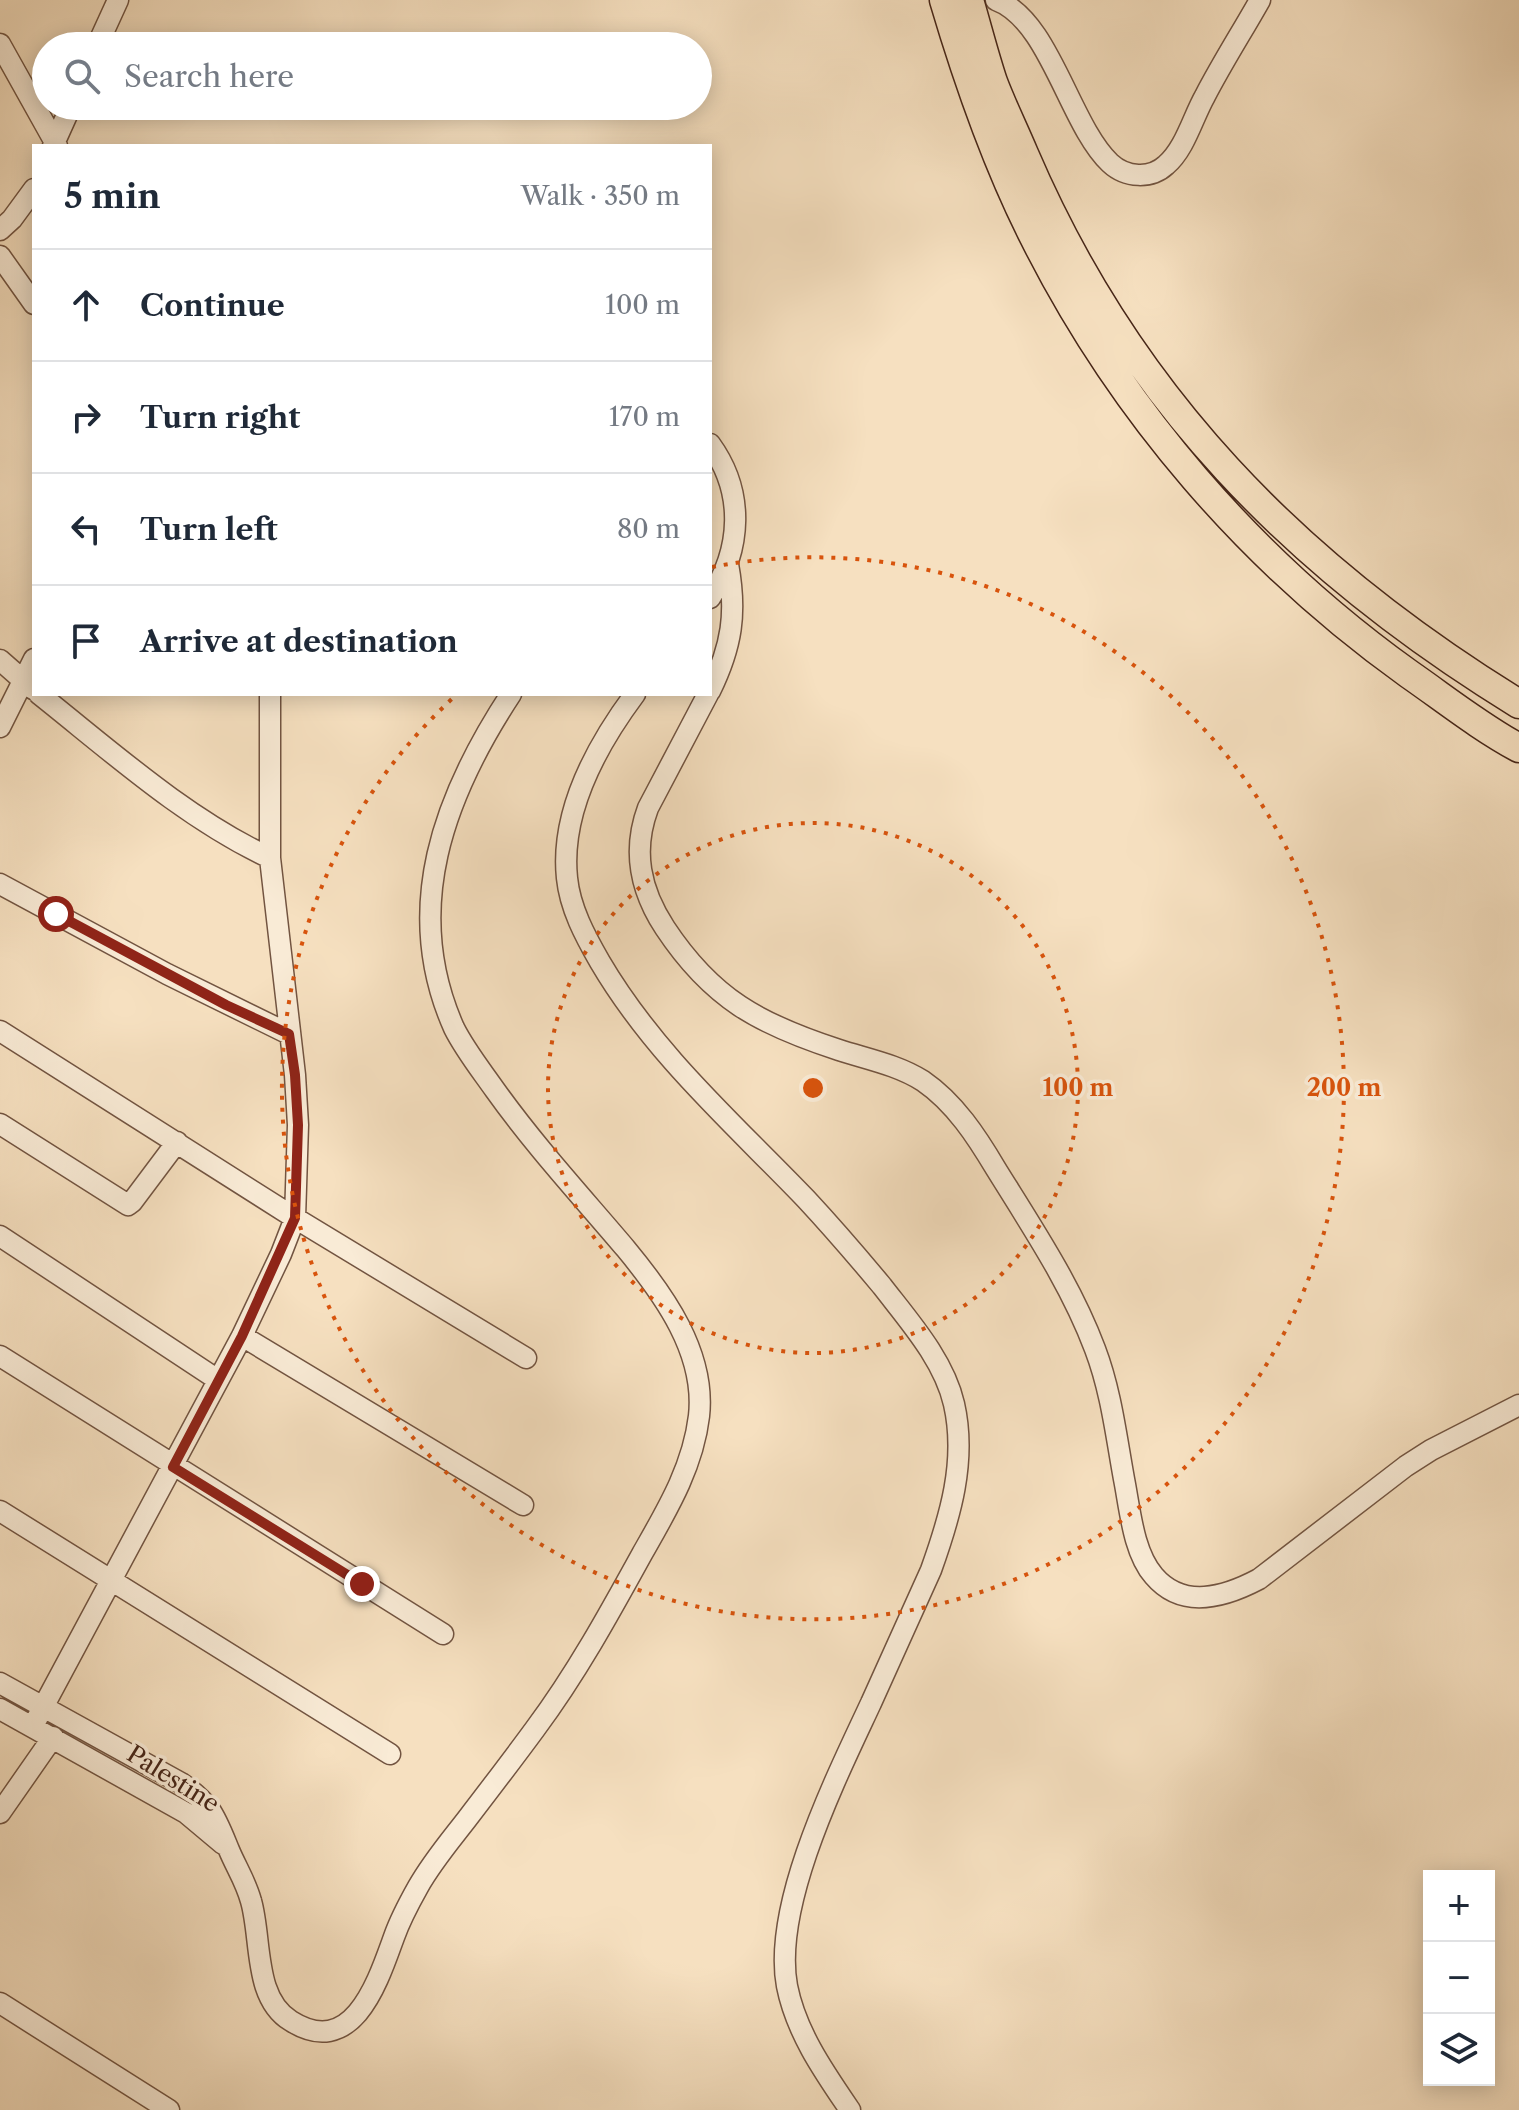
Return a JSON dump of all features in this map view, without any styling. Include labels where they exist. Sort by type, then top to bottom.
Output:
[{"type":"highway","points":[[944,0],[983,118],[1033,236],[1072,308],[1152,426],[1220,507],[1321,605],[1375,650],[1479,724],[1519,748]]},
{"type":"highway","points":[[969,0],[994,84],[1045,203],[1087,281],[1129,348],[1194,431],[1276,521],[1375,607],[1445,659],[1509,698],[1479,724]]},
{"type":"street","points":[[103,32],[118,0]]},
{"type":"street","points":[[996,0],[1012,8],[1027,26],[1089,133],[1110,163],[1122,171],[1144,175],[1166,166],[1178,150],[1205,95],[1260,0]]},
{"type":"street","points":[[0,44],[32,103]]},
{"type":"street","points":[[41,120],[54,144]]},
{"type":"street","points":[[55,144],[65,120]]},
{"type":"street","points":[[0,230],[32,192]]},
{"type":"street","points":[[0,256],[32,301]]},
{"type":"street","points":[[712,447],[729,477],[737,519],[728,564],[712,594]]},
{"type":"street","points":[[712,685],[728,647],[732,628],[734,606],[728,564]]},
{"type":"street","points":[[0,660],[32,689],[0,727]]},
{"type":"street","points":[[41,696],[185,808],[232,841],[270,858]]},
{"type":"street","points":[[33,1726],[242,1336],[295,1218],[298,1125],[295,1075],[270,858],[270,696]]},
{"type":"street","points":[[229,1850],[251,1900],[264,1977],[269,1996],[278,2010],[292,2022],[315,2031],[333,2030],[348,2024],[366,2002],[403,1916],[429,1868],[536,1729],[578,1667],[669,1505],[692,1454],[699,1413],[698,1391],[694,1365],[677,1319],[645,1272],[535,1141],[480,1069],[454,1027],[440,988],[432,952],[430,919],[435,862],[445,820],[463,777],[510,696]]},
{"type":"street","points":[[634,696],[588,772],[570,827],[567,876],[583,929],[615,988],[656,1042],[703,1096],[842,1239],[904,1314],[942,1374],[954,1402],[958,1428],[957,1474],[943,1538],[829,1796],[794,1890],[787,1984],[808,2046],[850,2110]]},
{"type":"street","points":[[707,696],[642,823],[641,876],[656,914],[704,979],[737,1006],[795,1035],[915,1076],[943,1096],[964,1120],[1060,1275],[1092,1341],[1110,1401],[1139,1545],[1152,1574],[1164,1586],[1196,1598],[1236,1591],[1259,1579],[1406,1466],[1519,1405]]},
{"type":"street","points":[[0,884],[178,981],[289,1034]]},
{"type":"street","points":[[0,1031],[295,1218],[526,1358]]},
{"type":"street","points":[[0,1124],[128,1205],[177,1142]]},
{"type":"street","points":[[0,1236],[218,1380]]},
{"type":"street","points":[[242,1336],[523,1505]]},
{"type":"street","points":[[0,1356],[443,1634]]},
{"type":"street","points":[[0,1511],[390,1754]]},
{"type":"street","name":"Palestine","points":[[0,1683],[198,1795],[223,1829],[229,1850]]},
{"type":"street","name":"Palestine","points":[[0,1709],[202,1823],[229,1850]]},
{"type":"street","points":[[0,1813],[53,1737]]},
{"type":"street","points":[[170,1804],[179,1795],[181,1783]]},
{"type":"street","points":[[0,2003],[169,2110]]},
{"type":"route","points":[[56,914],[226,1005],[289,1034],[298,1125],[295,1218],[242,1336],[173,1467],[362,1584]]}]
